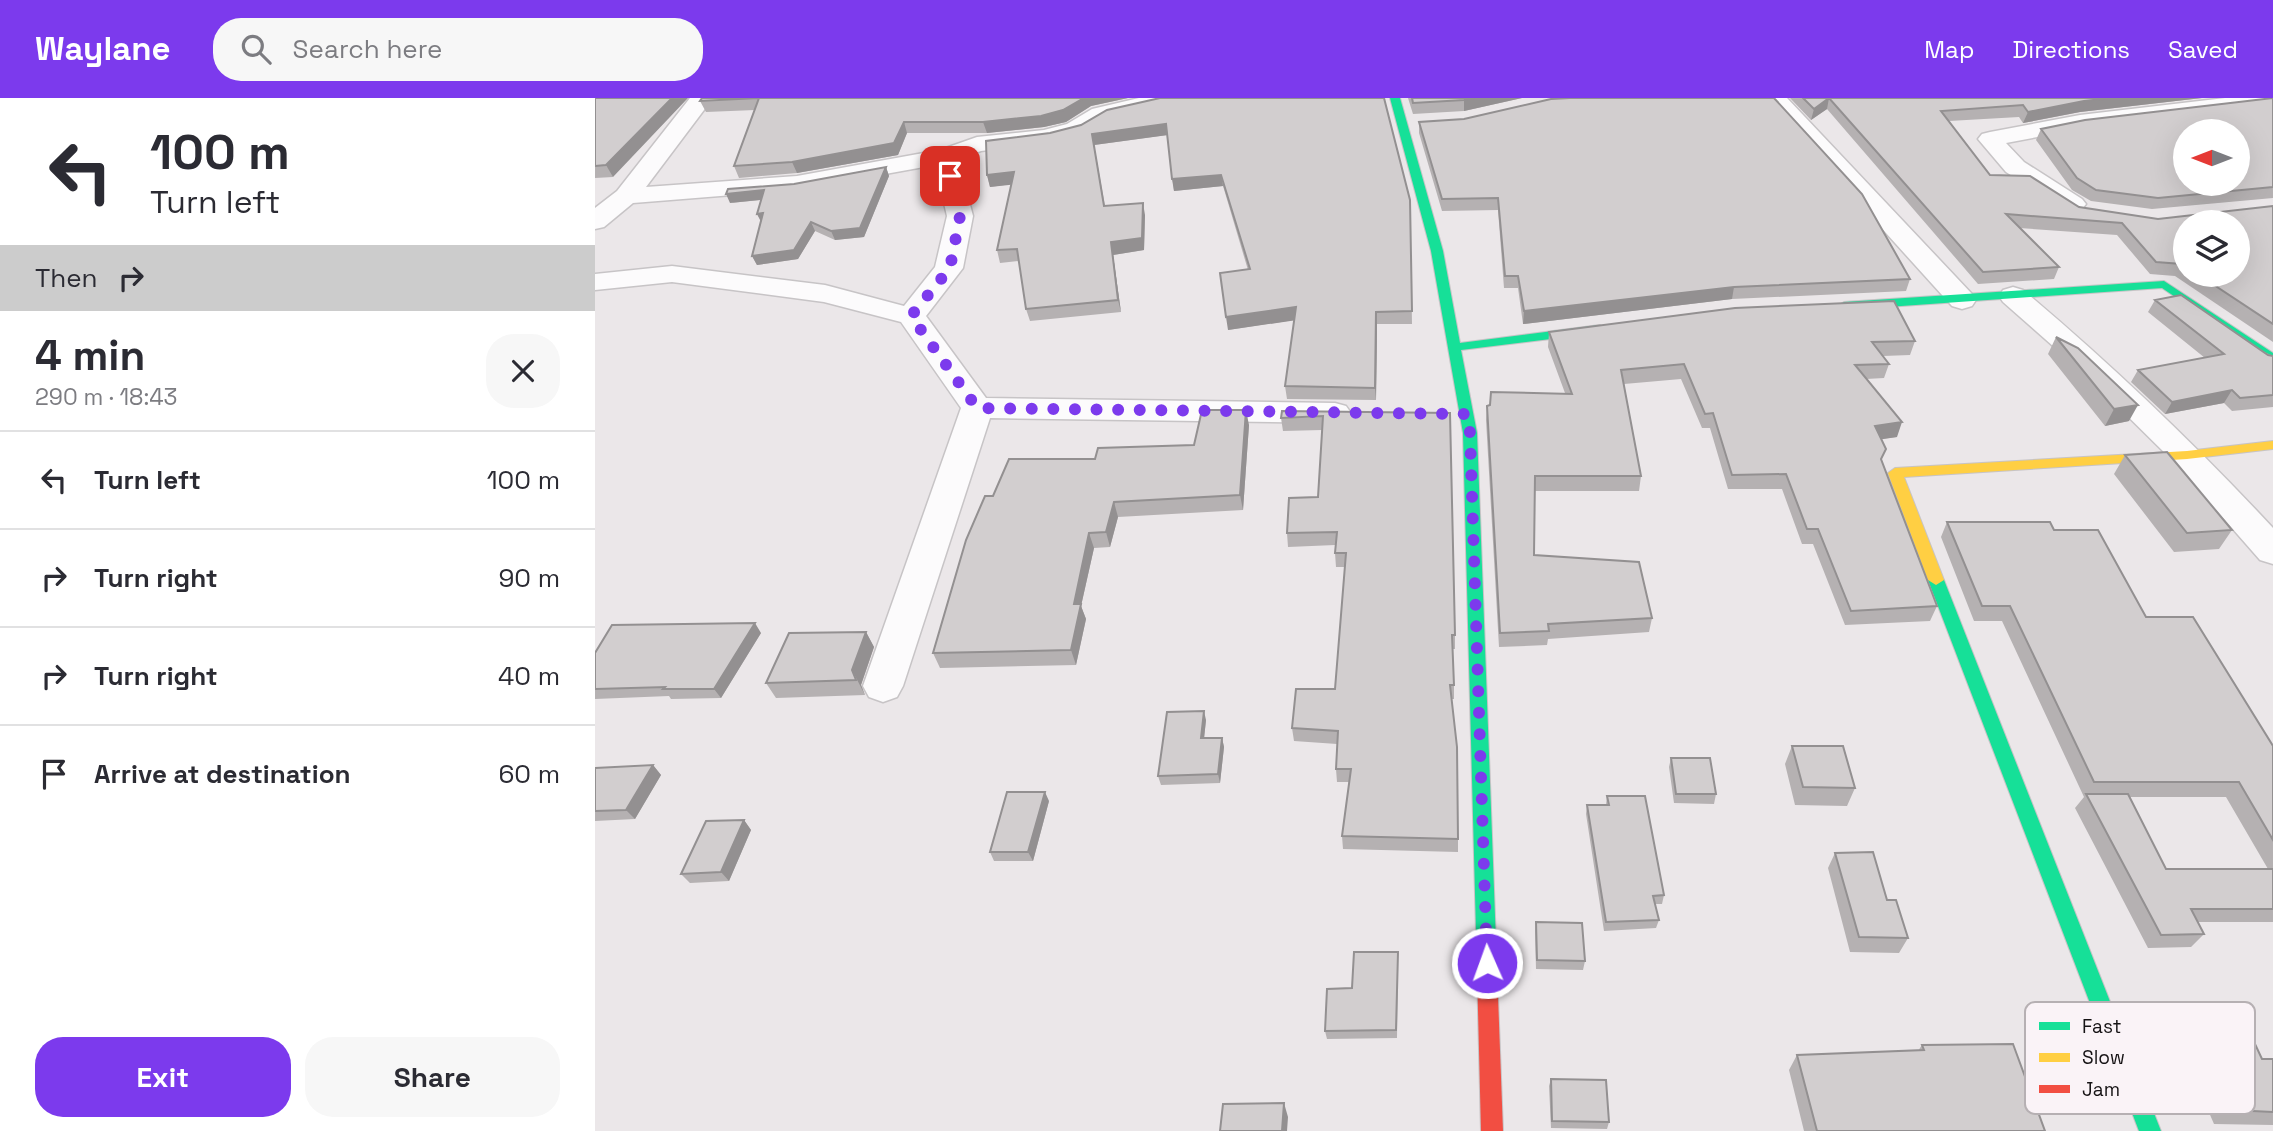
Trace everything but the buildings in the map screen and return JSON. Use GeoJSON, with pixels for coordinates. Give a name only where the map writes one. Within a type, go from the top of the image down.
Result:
{"type":"FeatureCollection","features":[{"type":"Feature","properties":{"kind":"street"},"geometry":{"type":"LineString","coordinates":[[595,221],[625,196],[702,98]]}},
{"type":"Feature","properties":{"kind":"street"},"geometry":{"type":"LineString","coordinates":[[625,196],[797,183],[945,156],[977,144],[1044,137],[1075,129],[1108,106],[1168,98]]}},
{"type":"Feature","properties":{"kind":"street"},"geometry":{"type":"LineString","coordinates":[[1395,98],[1405,124],[1437,251],[1454,347],[1453,414],[1470,447],[1492,1131]]}},
{"type":"Feature","properties":{"kind":"street"},"geometry":{"type":"LineString","coordinates":[[1775,98],[1962,300]]}},
{"type":"Feature","properties":{"kind":"street"},"geometry":{"type":"LineString","coordinates":[[2097,213],[2083,211],[2015,167],[1990,139],[2193,102],[2273,99]]}},
{"type":"Feature","properties":{"kind":"street"},"geometry":{"type":"LineString","coordinates":[[1405,124],[1428,123]]}},
{"type":"Feature","properties":{"kind":"street"},"geometry":{"type":"LineString","coordinates":[[911,316],[950,268],[960,216],[945,156]]}},
{"type":"Feature","properties":{"kind":"street"},"geometry":{"type":"LineString","coordinates":[[595,282],[672,274],[825,294],[911,316],[977,408]]}},
{"type":"Feature","properties":{"kind":"street"},"geometry":{"type":"LineString","coordinates":[[1827,307],[1962,300],[2164,284],[2273,359]]}},
{"type":"Feature","properties":{"kind":"street"},"geometry":{"type":"LineString","coordinates":[[2013,296],[2099,370],[2187,455],[2273,551]]}},
{"type":"Feature","properties":{"kind":"street"},"geometry":{"type":"LineString","coordinates":[[1454,347],[1618,327]]}},
{"type":"Feature","properties":{"kind":"street"},"geometry":{"type":"LineString","coordinates":[[977,408],[1371,413]]}},
{"type":"Feature","properties":{"kind":"street"},"geometry":{"type":"LineString","coordinates":[[883,686],[977,408]]}},
{"type":"Feature","properties":{"kind":"street"},"geometry":{"type":"LineString","coordinates":[[2100,1002],[1895,473],[2187,455],[2273,445]]}},
{"type":"Feature","properties":{"kind":"street"},"geometry":{"type":"LineString","coordinates":[[2143,1114],[2150,1131]]}},
{"type":"Feature","properties":{"kind":"traffic: fast"},"geometry":{"type":"LineString","coordinates":[[1395,98],[1437,251],[1470,433],[1487,970]]}},
{"type":"Feature","properties":{"kind":"traffic: fast"},"geometry":{"type":"LineString","coordinates":[[1844,306],[2164,284],[2273,359]]}},
{"type":"Feature","properties":{"kind":"traffic: fast"},"geometry":{"type":"LineString","coordinates":[[1454,347],[1600,329]]}},
{"type":"Feature","properties":{"kind":"traffic: fast"},"geometry":{"type":"LineString","coordinates":[[1936,580],[2100,1002]]}},
{"type":"Feature","properties":{"kind":"traffic: fast"},"geometry":{"type":"LineString","coordinates":[[2143,1114],[2150,1131]]}},
{"type":"Feature","properties":{"kind":"traffic: slow"},"geometry":{"type":"LineString","coordinates":[[1936,580],[1895,473],[2187,455],[2273,445]]}},
{"type":"Feature","properties":{"kind":"traffic: jam"},"geometry":{"type":"LineString","coordinates":[[1487,970],[1492,1131]]}},
{"type":"Feature","properties":{"kind":"route"},"geometry":{"type":"LineString","coordinates":[[950,176],[960,216],[950,268],[911,316],[977,408],[1467,414],[1470,433],[1487,963]]}}]}
